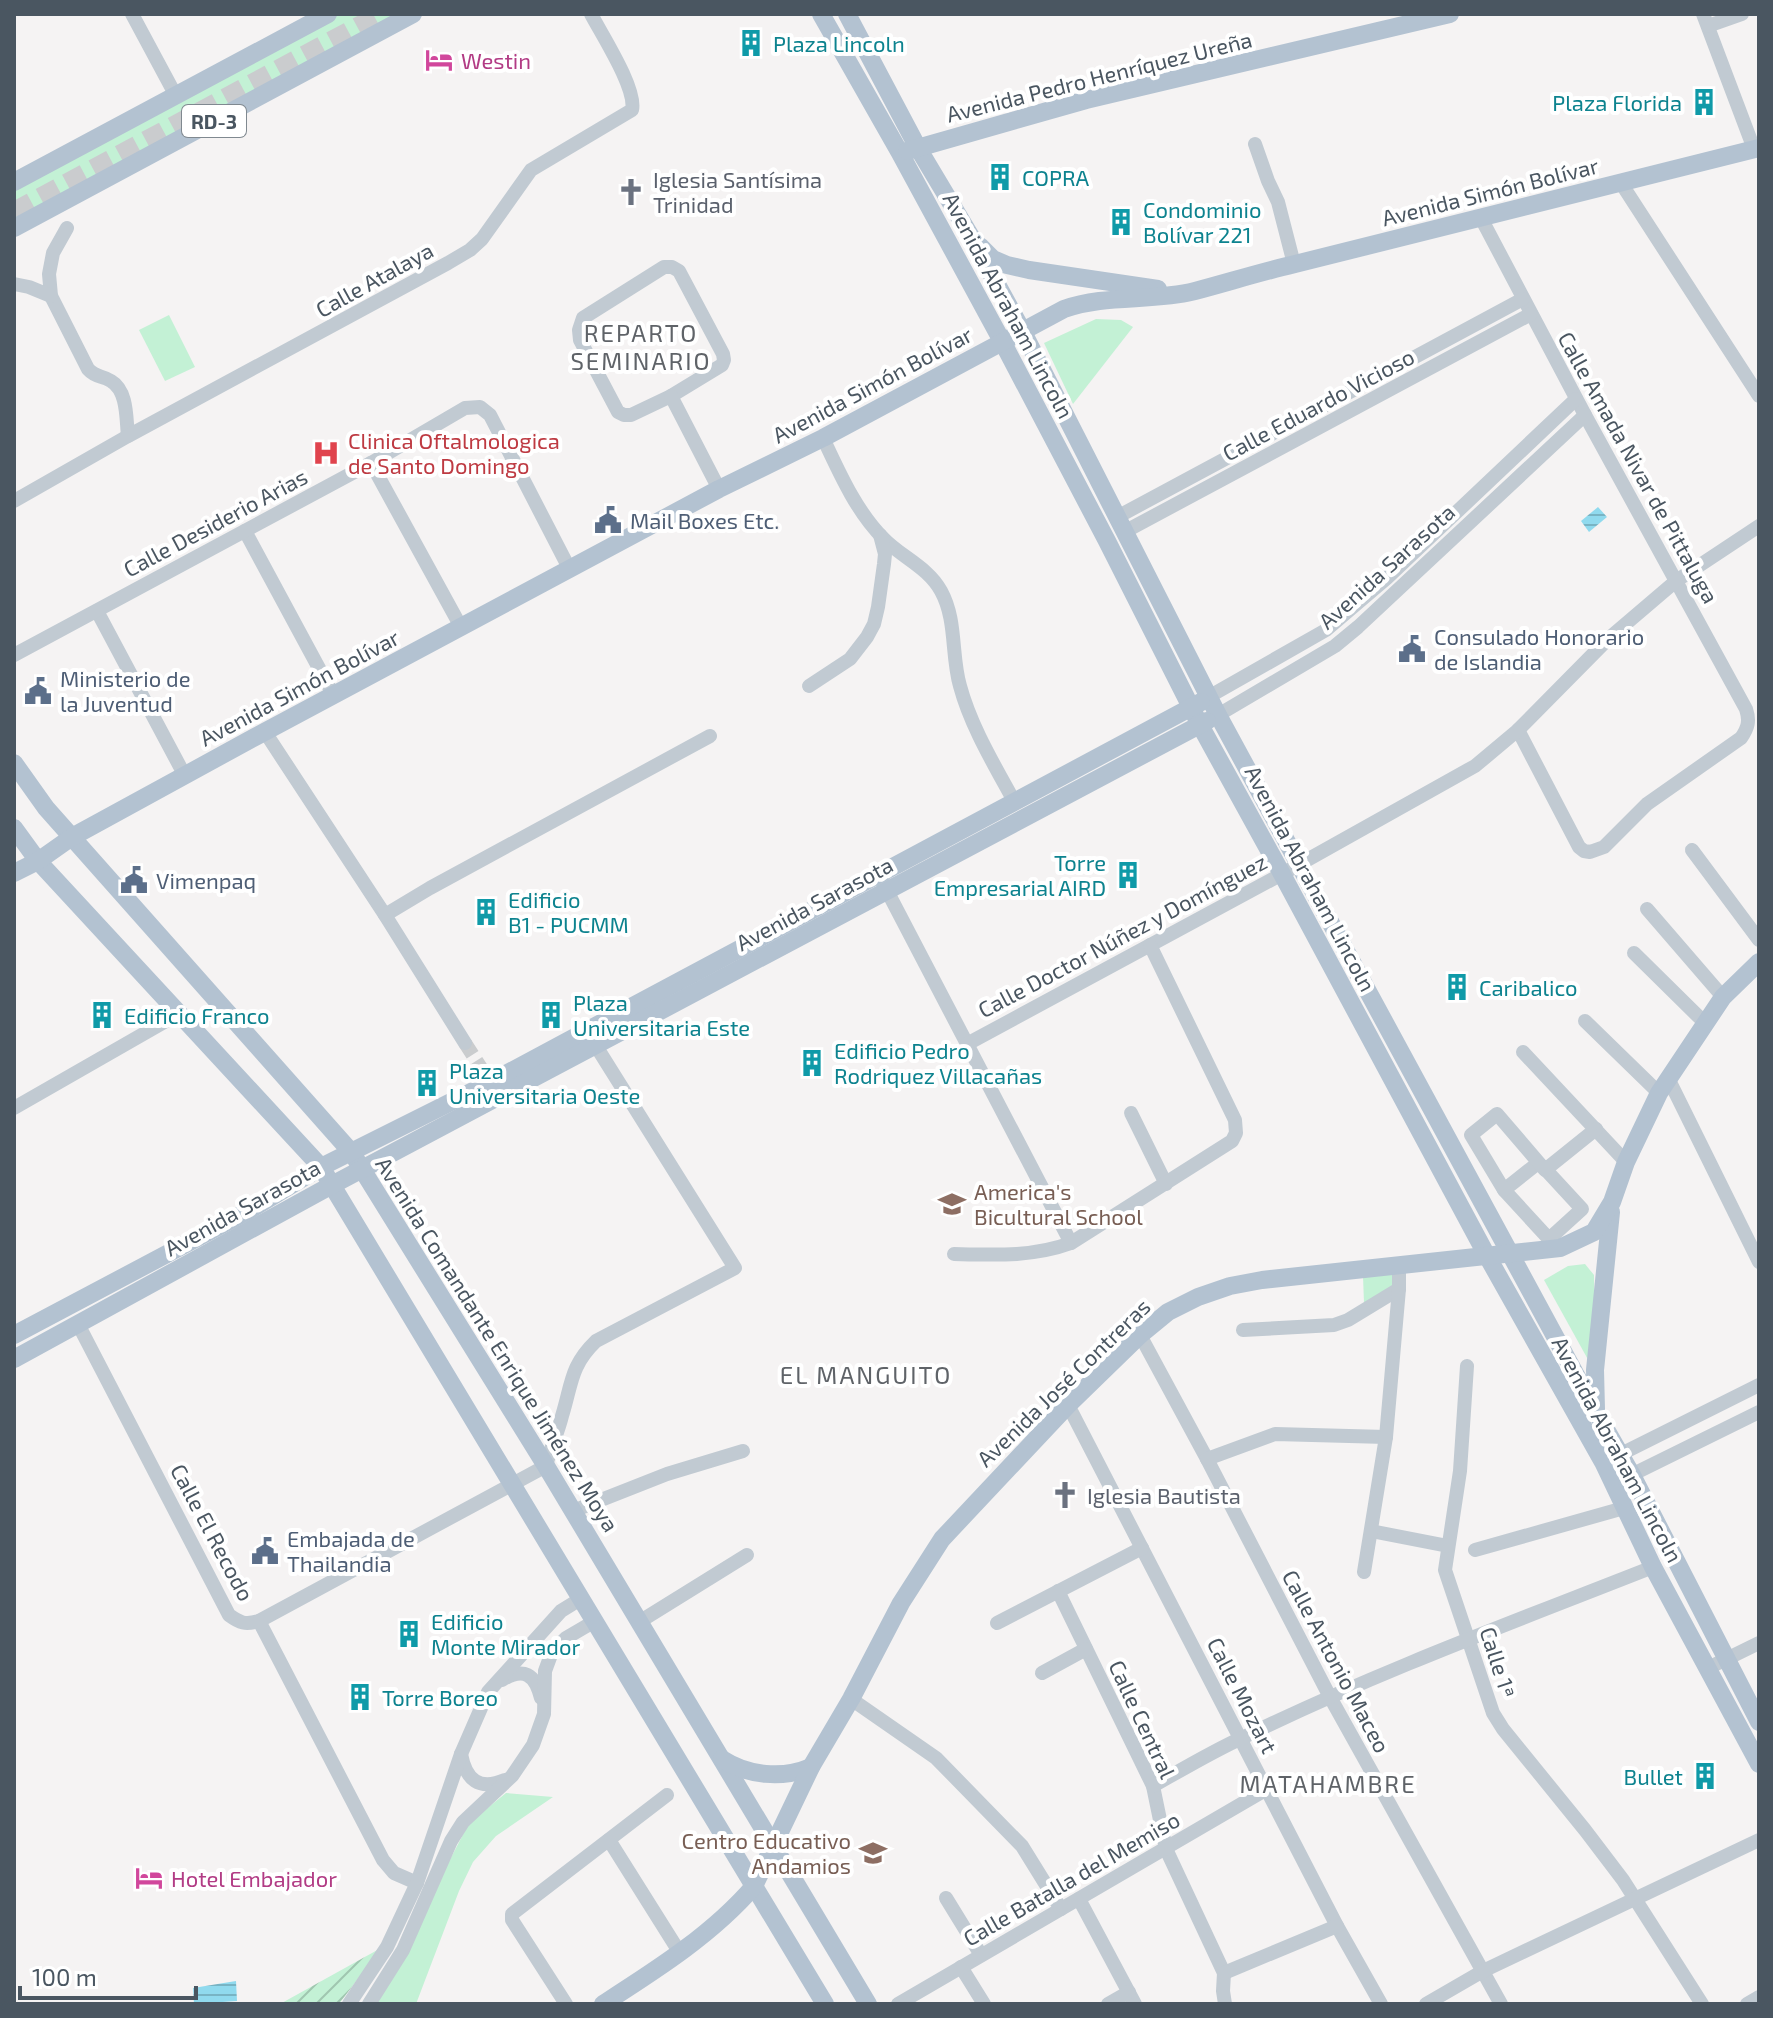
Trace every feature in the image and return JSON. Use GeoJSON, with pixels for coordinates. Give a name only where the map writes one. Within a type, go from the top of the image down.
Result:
{"type":"FeatureCollection","features":[{"type":"Feature","properties":{"kind":"main road","name":"RD-3"},"geometry":{"type":"LineString","coordinates":[[14,182],[328,14]]}},
{"type":"Feature","properties":{"kind":"main road","name":"RD-3"},"geometry":{"type":"LineString","coordinates":[[14,228],[413,14]]}},
{"type":"Feature","properties":{"kind":"main road","name":"Avenida Abraham Lincoln"},"geometry":{"type":"LineString","coordinates":[[821,14],[909,150],[970,235],[1023,332],[1218,715],[1621,1454],[1759,1722]]}},
{"type":"Feature","properties":{"kind":"main road","name":"Avenida Abraham Lincoln"},"geometry":{"type":"LineString","coordinates":[[847,14],[1003,343],[1196,717],[1486,1254],[1603,1462],[1653,1567],[1759,1764]]}},
{"type":"Feature","properties":{"kind":"main road","name":"Avenida Pedro Henríquez Ureña"},"geometry":{"type":"LineString","coordinates":[[909,150],[1086,100],[1450,14]]}},
{"type":"Feature","properties":{"kind":"main road","name":"Avenida Simón Bolívar"},"geometry":{"type":"LineString","coordinates":[[14,873],[26,853],[72,837],[569,568],[823,438],[1064,309],[1081,303],[1171,296],[1193,291],[1757,149]]}},
{"type":"Feature","properties":{"kind":"main road"},"geometry":{"type":"LineString","coordinates":[[970,235],[993,259],[1007,265],[1145,287],[1193,291]]}},
{"type":"Feature","properties":{"kind":"main road"},"geometry":{"type":"LineString","coordinates":[[1103,535],[1121,524]]}},
{"type":"Feature","properties":{"kind":"main road","name":"Avenida Sarasota"},"geometry":{"type":"LineString","coordinates":[[14,1335],[248,1211],[321,1167],[357,1161],[596,1046],[792,932],[1196,717],[1210,696]]}},
{"type":"Feature","properties":{"kind":"main road","name":"Avenida Sarasota"},"geometry":{"type":"LineString","coordinates":[[883,884],[1015,803],[1196,717],[1218,715]]}},
{"type":"Feature","properties":{"kind":"main road","name":"Avenida Comandante Enrique Jiménez Moya"},"geometry":{"type":"LineString","coordinates":[[14,763],[46,808],[357,1161],[546,1466],[868,2004]]}},
{"type":"Feature","properties":{"kind":"main road"},"geometry":{"type":"LineString","coordinates":[[14,828],[26,853],[180,1013],[321,1167],[825,2004]]}},
{"type":"Feature","properties":{"kind":"main road","name":"Avenida Sarasota"},"geometry":{"type":"LineString","coordinates":[[14,1359],[332,1185],[357,1161],[486,1077],[792,932]]}},
{"type":"Feature","properties":{"kind":"main road","name":"Avenida José Contreras"},"geometry":{"type":"LineString","coordinates":[[603,2004],[623,1998],[742,1901],[754,1886],[811,1767],[901,1603],[942,1539],[1068,1405],[1140,1335],[1168,1312],[1230,1286],[1399,1264],[1560,1248],[1594,1232],[1612,1202],[1626,1162],[1664,1086],[1723,997],[1759,962]]}},
{"type":"Feature","properties":{"kind":"main road"},"geometry":{"type":"LineString","coordinates":[[1596,1412],[1595,1370],[1612,1202]]}},
{"type":"Feature","properties":{"kind":"main road"},"geometry":{"type":"LineString","coordinates":[[720,1757],[734,1766],[763,1773],[798,1773],[811,1767]]}},
{"type":"Feature","properties":{"kind":"street"},"geometry":{"type":"LineString","coordinates":[[132,14],[176,96]]}},
{"type":"Feature","properties":{"kind":"street","name":"Calle Atalaya"},"geometry":{"type":"LineString","coordinates":[[14,501],[470,250],[482,239],[531,170],[632,110],[633,99],[591,14]]}},
{"type":"Feature","properties":{"kind":"street"},"geometry":{"type":"LineString","coordinates":[[1742,14],[1705,20],[1757,149]]}},
{"type":"Feature","properties":{"kind":"street"},"geometry":{"type":"LineString","coordinates":[[1255,144],[1278,202],[1294,264]]}},
{"type":"Feature","properties":{"kind":"street"},"geometry":{"type":"LineString","coordinates":[[1621,183],[1759,396]]}},
{"type":"Feature","properties":{"kind":"street","name":"Calle Amada Nivar de Pittaluga"},"geometry":{"type":"LineString","coordinates":[[1481,218],[1746,709],[1749,724],[1741,738],[1647,804],[1604,847],[1590,852],[1579,847],[1518,730]]}},
{"type":"Feature","properties":{"kind":"street"},"geometry":{"type":"LineString","coordinates":[[67,228],[53,253],[49,274],[51,296],[88,369],[94,376],[110,380],[121,390],[128,436]]}},
{"type":"Feature","properties":{"kind":"street"},"geometry":{"type":"LineString","coordinates":[[664,267],[679,271],[724,360],[722,365],[671,396],[631,415],[618,412],[580,340],[579,330],[583,318],[664,267]]}},
{"type":"Feature","properties":{"kind":"street"},"geometry":{"type":"LineString","coordinates":[[14,284],[51,296]]}},
{"type":"Feature","properties":{"kind":"street","name":"Calle Eduardo Vicioso"},"geometry":{"type":"LineString","coordinates":[[1121,524],[1278,432],[1523,299]]}},
{"type":"Feature","properties":{"kind":"street","name":"Calle Eduardo Vicioso"},"geometry":{"type":"LineString","coordinates":[[1121,524],[1286,446],[1531,314]]}},
{"type":"Feature","properties":{"kind":"street"},"geometry":{"type":"LineString","coordinates":[[671,396],[719,489]]}},
{"type":"Feature","properties":{"kind":"street","name":"Avenida Sarasota"},"geometry":{"type":"LineString","coordinates":[[1210,696],[1326,630],[1387,578],[1576,399]]}},
{"type":"Feature","properties":{"kind":"street","name":"Calle Desiderio Arias"},"geometry":{"type":"LineString","coordinates":[[14,655],[371,463],[465,408],[480,407],[490,415],[569,568]]}},
{"type":"Feature","properties":{"kind":"street","name":"Avenida Sarasota"},"geometry":{"type":"LineString","coordinates":[[1218,715],[1335,646],[1585,415]]}},
{"type":"Feature","properties":{"kind":"street"},"geometry":{"type":"LineString","coordinates":[[1278,432],[1286,446]]}},
{"type":"Feature","properties":{"kind":"street"},"geometry":{"type":"LineString","coordinates":[[823,438],[864,514],[880,535],[924,570],[941,592],[950,615],[957,676],[964,698],[1015,803]]}},
{"type":"Feature","properties":{"kind":"street"},"geometry":{"type":"LineString","coordinates":[[371,463],[461,627]]}},
{"type":"Feature","properties":{"kind":"street"},"geometry":{"type":"LineString","coordinates":[[1493,478],[1505,490]]}},
{"type":"Feature","properties":{"kind":"street","name":"Calle Doctor Núñez y Domínguez"},"geometry":{"type":"LineString","coordinates":[[967,1044],[1475,766],[1518,730],[1608,639],[1676,581],[1759,526]]}},
{"type":"Feature","properties":{"kind":"street"},"geometry":{"type":"LineString","coordinates":[[245,531],[334,696]]}},
{"type":"Feature","properties":{"kind":"street"},"geometry":{"type":"LineString","coordinates":[[809,686],[850,659],[874,624],[885,554],[880,535]]}},
{"type":"Feature","properties":{"kind":"street"},"geometry":{"type":"LineString","coordinates":[[1387,578],[1398,590]]}},
{"type":"Feature","properties":{"kind":"street"},"geometry":{"type":"LineString","coordinates":[[97,611],[185,776]]}},
{"type":"Feature","properties":{"kind":"street"},"geometry":{"type":"LineString","coordinates":[[265,732],[465,1043]]}},
{"type":"Feature","properties":{"kind":"street"},"geometry":{"type":"LineString","coordinates":[[385,915],[710,736]]}},
{"type":"Feature","properties":{"kind":"street"},"geometry":{"type":"LineString","coordinates":[[1692,850],[1759,940]]}},
{"type":"Feature","properties":{"kind":"street"},"geometry":{"type":"LineString","coordinates":[[883,884],[1071,1243]]}},
{"type":"Feature","properties":{"kind":"street"},"geometry":{"type":"LineString","coordinates":[[1647,909],[1723,997]]}},
{"type":"Feature","properties":{"kind":"street"},"geometry":{"type":"LineString","coordinates":[[954,1254],[1020,1254],[1051,1250],[1071,1243],[1232,1141],[1236,1133],[1235,1120],[1150,945]]}},
{"type":"Feature","properties":{"kind":"street"},"geometry":{"type":"LineString","coordinates":[[1634,953],[1705,1023]]}},
{"type":"Feature","properties":{"kind":"street"},"geometry":{"type":"LineString","coordinates":[[14,1108],[180,1013]]}},
{"type":"Feature","properties":{"kind":"street"},"geometry":{"type":"LineString","coordinates":[[1585,1021],[1664,1086],[1759,1262]]}},
{"type":"Feature","properties":{"kind":"street"},"geometry":{"type":"LineString","coordinates":[[546,1466],[576,1366],[585,1352],[596,1341],[735,1268],[596,1046]]}},
{"type":"Feature","properties":{"kind":"street"},"geometry":{"type":"LineString","coordinates":[[1523,1052],[1626,1162]]}},
{"type":"Feature","properties":{"kind":"street"},"geometry":{"type":"LineString","coordinates":[[1131,1113],[1166,1184]]}},
{"type":"Feature","properties":{"kind":"street"},"geometry":{"type":"LineString","coordinates":[[1497,1114],[1542,1166],[1582,1209],[1549,1239],[1504,1190],[1471,1135],[1497,1114]]}},
{"type":"Feature","properties":{"kind":"street"},"geometry":{"type":"LineString","coordinates":[[1504,1190],[1596,1129]]}},
{"type":"Feature","properties":{"kind":"street"},"geometry":{"type":"LineString","coordinates":[[1364,1572],[1386,1437],[1399,1264]]}},
{"type":"Feature","properties":{"kind":"street"},"geometry":{"type":"LineString","coordinates":[[1243,1330],[1334,1325],[1348,1320],[1399,1289]]}},
{"type":"Feature","properties":{"kind":"street","name":"Calle El Recodo"},"geometry":{"type":"LineString","coordinates":[[78,1324],[229,1615],[241,1623],[259,1621],[546,1466]]}},
{"type":"Feature","properties":{"kind":"street","name":"Calle Antonio Maceo"},"geometry":{"type":"LineString","coordinates":[[1140,1335],[1330,1697],[1501,2004]]}},
{"type":"Feature","properties":{"kind":"street","name":"Calle 1ª"},"geometry":{"type":"LineString","coordinates":[[1467,1366],[1460,1471],[1446,1573],[1495,1717],[1636,1898],[1702,2004]]}},
{"type":"Feature","properties":{"kind":"street"},"geometry":{"type":"LineString","coordinates":[[1603,1462],[1759,1385]]}},
{"type":"Feature","properties":{"kind":"street","name":"Calle Mozart"},"geometry":{"type":"LineString","coordinates":[[1068,1405],[1337,1926],[1381,2004]]}},
{"type":"Feature","properties":{"kind":"street"},"geometry":{"type":"LineString","coordinates":[[1613,1484],[1759,1412]]}},
{"type":"Feature","properties":{"kind":"street"},"geometry":{"type":"LineString","coordinates":[[1207,1459],[1275,1434],[1386,1437]]}},
{"type":"Feature","properties":{"kind":"street"},"geometry":{"type":"LineString","coordinates":[[573,1511],[667,1474],[743,1451]]}},
{"type":"Feature","properties":{"kind":"street"},"geometry":{"type":"LineString","coordinates":[[1475,1550],[1624,1508]]}},
{"type":"Feature","properties":{"kind":"street"},"geometry":{"type":"LineString","coordinates":[[1371,1531],[1448,1546]]}},
{"type":"Feature","properties":{"kind":"street"},"geometry":{"type":"LineString","coordinates":[[997,1623],[1142,1548]]}},
{"type":"Feature","properties":{"kind":"street"},"geometry":{"type":"LineString","coordinates":[[639,1622],[747,1555]]}},
{"type":"Feature","properties":{"kind":"street"},"geometry":{"type":"LineString","coordinates":[[1153,1786],[1241,1738],[1330,1697],[1653,1567]]}},
{"type":"Feature","properties":{"kind":"street","name":"Calle Central"},"geometry":{"type":"LineString","coordinates":[[1058,1591],[1153,1786],[1166,1849],[1224,1973],[1225,2004]]}},
{"type":"Feature","properties":{"kind":"street"},"geometry":{"type":"LineString","coordinates":[[349,2004],[387,1947],[417,1883],[461,1754],[488,1692],[561,1611],[582,1598]]}},
{"type":"Feature","properties":{"kind":"street"},"geometry":{"type":"LineString","coordinates":[[259,1621],[383,1860],[394,1873],[417,1883]]}},
{"type":"Feature","properties":{"kind":"street"},"geometry":{"type":"LineString","coordinates":[[369,2004],[403,1950],[451,1841],[463,1822],[512,1776],[533,1745],[544,1714],[545,1671],[552,1652],[566,1638],[595,1621]]}},
{"type":"Feature","properties":{"kind":"street"},"geometry":{"type":"LineString","coordinates":[[1708,1668],[1759,1643]]}},
{"type":"Feature","properties":{"kind":"street"},"geometry":{"type":"LineString","coordinates":[[1042,1673],[1086,1649]]}},
{"type":"Feature","properties":{"kind":"street"},"geometry":{"type":"LineString","coordinates":[[488,1692],[512,1675],[528,1675],[539,1688],[544,1714]]}},
{"type":"Feature","properties":{"kind":"street"},"geometry":{"type":"LineString","coordinates":[[851,1699],[936,1758],[1022,1846],[1061,1909]]}},
{"type":"Feature","properties":{"kind":"street"},"geometry":{"type":"LineString","coordinates":[[461,1754],[468,1775],[479,1783],[494,1784],[512,1776]]}},
{"type":"Feature","properties":{"kind":"street","name":"Calle Batalla del Memiso"},"geometry":{"type":"LineString","coordinates":[[898,2004],[1267,1789]]}},
{"type":"Feature","properties":{"kind":"street"},"geometry":{"type":"LineString","coordinates":[[566,2004],[512,1914],[667,1795]]}},
{"type":"Feature","properties":{"kind":"street"},"geometry":{"type":"LineString","coordinates":[[609,1840],[680,1953]]}},
{"type":"Feature","properties":{"kind":"street"},"geometry":{"type":"LineString","coordinates":[[1426,2004],[1483,1971],[1759,1840]]}},
{"type":"Feature","properties":{"kind":"street"},"geometry":{"type":"LineString","coordinates":[[946,1898],[981,1955]]}},
{"type":"Feature","properties":{"kind":"street"},"geometry":{"type":"LineString","coordinates":[[1079,1899],[1132,1998],[1108,2004]]}},
{"type":"Feature","properties":{"kind":"street"},"geometry":{"type":"LineString","coordinates":[[1224,1973],[1337,1926]]}},
{"type":"Feature","properties":{"kind":"street"},"geometry":{"type":"LineString","coordinates":[[961,1967],[984,2004]]}},
{"type":"Feature","properties":{"kind":"street"},"geometry":{"type":"LineString","coordinates":[[1747,2004],[1759,1997]]}},
{"type":"Feature","properties":{"kind":"green space"},"geometry":{"type":"Polygon","coordinates":[[[337,14],[405,14],[14,223],[14,186],[337,14]]]}},
{"type":"Feature","properties":{"kind":"green space"},"geometry":{"type":"Polygon","coordinates":[[[169,315],[195,367],[165,381],[139,330],[169,315]]]}},
{"type":"Feature","properties":{"kind":"green space"},"geometry":{"type":"Polygon","coordinates":[[[1096,319],[1121,320],[1133,327],[1073,404],[1044,343],[1096,319]]]}},
{"type":"Feature","properties":{"kind":"green space"},"geometry":{"type":"Polygon","coordinates":[[[1585,1264],[1594,1275],[1595,1356],[1591,1365],[1544,1280],[1568,1266],[1585,1264]]]}},
{"type":"Feature","properties":{"kind":"green space"},"geometry":{"type":"Polygon","coordinates":[[[1394,1273],[1395,1286],[1364,1303],[1363,1276],[1394,1273]]]}},
{"type":"Feature","properties":{"kind":"green space"},"geometry":{"type":"Polygon","coordinates":[[[506,1793],[553,1797],[496,1836],[473,1862],[416,2004],[375,2004],[469,1823],[506,1793]]]}},
{"type":"Feature","properties":{"kind":"green space"},"geometry":{"type":"Polygon","coordinates":[[[381,1948],[339,2004],[280,2004],[381,1948]]]}},
{"type":"Feature","properties":{"kind":"water"},"geometry":{"type":"Polygon","coordinates":[[[1598,507],[1607,517],[1589,532],[1581,521],[1598,507]]]}},
{"type":"Feature","properties":{"kind":"water"},"geometry":{"type":"Polygon","coordinates":[[[236,1981],[237,2001],[194,2004],[193,1988],[236,1981]]]}},
{"type":"Feature","properties":{"kind":"tunnel"},"geometry":{"type":"LineString","coordinates":[[14,212],[382,14]]}},
{"type":"Feature","properties":{"kind":"tunnel"},"geometry":{"type":"LineString","coordinates":[[465,1043],[483,1071]]}},
{"type":"Feature","properties":{"kind":"place","name":"Plaza Lincoln"},"geometry":{"type":"Point","coordinates":[751,43]}},
{"type":"Feature","properties":{"kind":"place","name":"Westin"},"geometry":{"type":"Point","coordinates":[439,60]}},
{"type":"Feature","properties":{"kind":"place","name":"Plaza Florida"},"geometry":{"type":"Point","coordinates":[1704,102]}},
{"type":"Feature","properties":{"kind":"place","name":"COPRA"},"geometry":{"type":"Point","coordinates":[1000,177]}},
{"type":"Feature","properties":{"kind":"place","name":"Iglesia Santísima Trinidad"},"geometry":{"type":"Point","coordinates":[631,192]}},
{"type":"Feature","properties":{"kind":"place","name":"Condominio Bolívar 221"},"geometry":{"type":"Point","coordinates":[1121,222]}},
{"type":"Feature","properties":{"kind":"place","name":"Clinica Oftalmologica de Santo Domingo"},"geometry":{"type":"Point","coordinates":[326,453]}},
{"type":"Feature","properties":{"kind":"place","name":"Mail Boxes Etc."},"geometry":{"type":"Point","coordinates":[608,520]}},
{"type":"Feature","properties":{"kind":"place","name":"Consulado Honorario de Islandia"},"geometry":{"type":"Point","coordinates":[1412,649]}},
{"type":"Feature","properties":{"kind":"place","name":"Ministerio de la Juventud"},"geometry":{"type":"Point","coordinates":[38,691]}},
{"type":"Feature","properties":{"kind":"place","name":"Torre Empresarial AIRD"},"geometry":{"type":"Point","coordinates":[1128,875]}},
{"type":"Feature","properties":{"kind":"place","name":"Vimenpaq"},"geometry":{"type":"Point","coordinates":[134,880]}},
{"type":"Feature","properties":{"kind":"place","name":"Edificio B1 - PUCMM"},"geometry":{"type":"Point","coordinates":[486,912]}},
{"type":"Feature","properties":{"kind":"place","name":"Caribalico"},"geometry":{"type":"Point","coordinates":[1457,987]}},
{"type":"Feature","properties":{"kind":"place","name":"Edificio Franco"},"geometry":{"type":"Point","coordinates":[102,1015]}},
{"type":"Feature","properties":{"kind":"place","name":"Plaza Universitaria Este"},"geometry":{"type":"Point","coordinates":[551,1015]}},
{"type":"Feature","properties":{"kind":"place","name":"Edificio Pedro Rodriquez Villacañas"},"geometry":{"type":"Point","coordinates":[812,1063]}},
{"type":"Feature","properties":{"kind":"place","name":"Plaza Universitaria Oeste"},"geometry":{"type":"Point","coordinates":[427,1083]}},
{"type":"Feature","properties":{"kind":"place","name":"America's Bicultural School"},"geometry":{"type":"Point","coordinates":[952,1204]}},
{"type":"Feature","properties":{"kind":"place","name":"Iglesia Bautista"},"geometry":{"type":"Point","coordinates":[1065,1495]}},
{"type":"Feature","properties":{"kind":"place","name":"Embajada de Thailandia"},"geometry":{"type":"Point","coordinates":[265,1551]}},
{"type":"Feature","properties":{"kind":"place","name":"Edificio Monte Mirador"},"geometry":{"type":"Point","coordinates":[409,1634]}},
{"type":"Feature","properties":{"kind":"place","name":"Torre Boreo"},"geometry":{"type":"Point","coordinates":[360,1697]}},
{"type":"Feature","properties":{"kind":"place","name":"Bullet"},"geometry":{"type":"Point","coordinates":[1705,1776]}},
{"type":"Feature","properties":{"kind":"place","name":"Centro Educativo Andamios"},"geometry":{"type":"Point","coordinates":[873,1853]}},
{"type":"Feature","properties":{"kind":"place","name":"Hotel Embajador"},"geometry":{"type":"Point","coordinates":[149,1878]}},
{"type":"Feature","properties":{"kind":"district","name":"REPARTO SEMINARIO"},"geometry":{"type":"Point","coordinates":[641,346]}},
{"type":"Feature","properties":{"kind":"district","name":"EL MANGUITO"},"geometry":{"type":"Point","coordinates":[866,1374]}},
{"type":"Feature","properties":{"kind":"district","name":"MATAHAMBRE"},"geometry":{"type":"Point","coordinates":[1328,1783]}}]}
